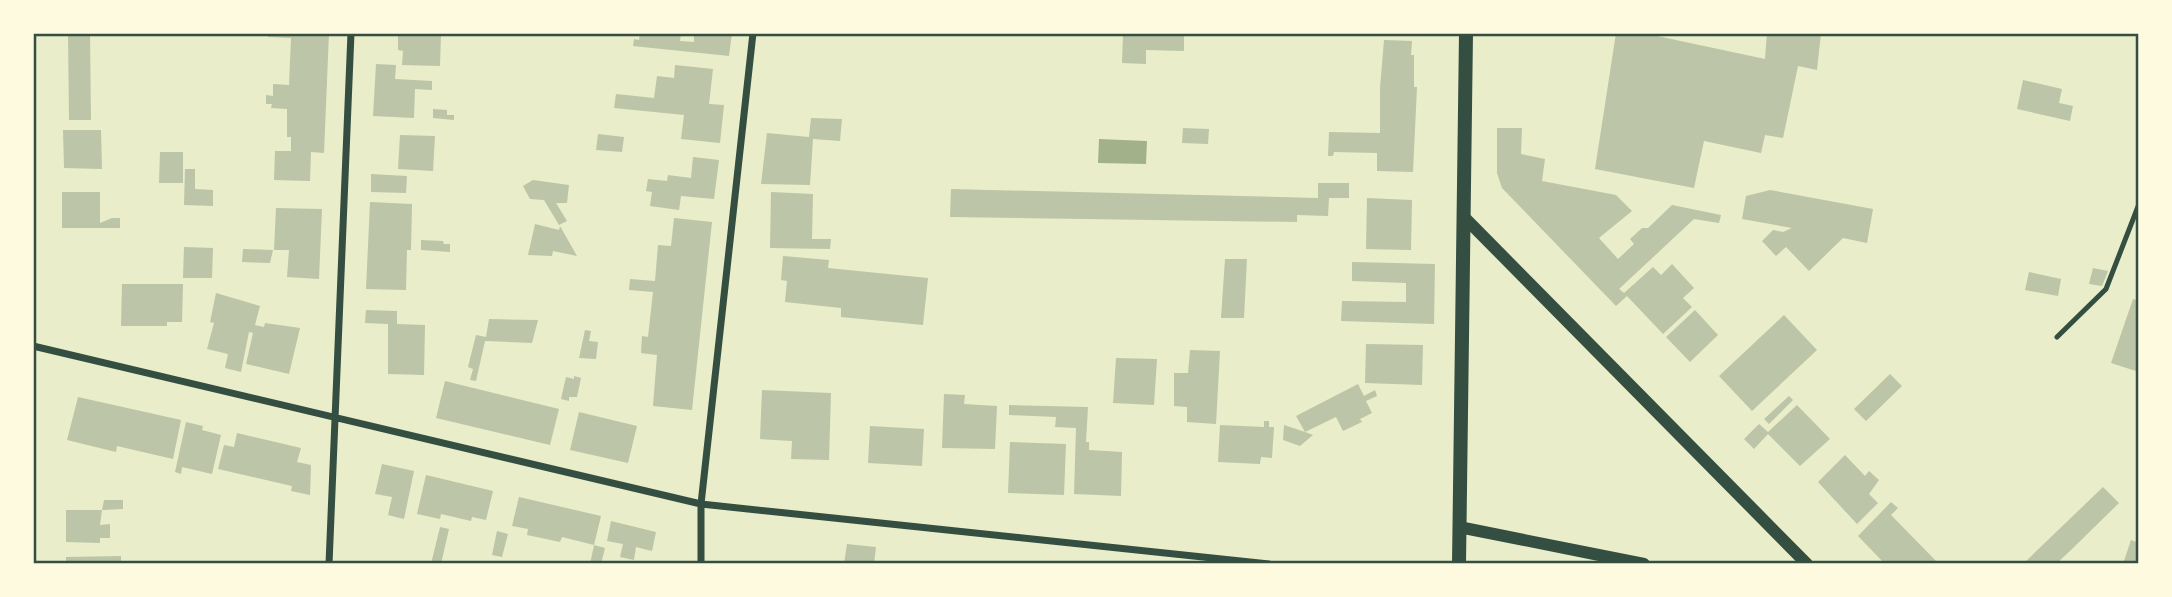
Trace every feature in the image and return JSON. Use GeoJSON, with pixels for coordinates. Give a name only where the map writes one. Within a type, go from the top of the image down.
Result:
{"type":"FeatureCollection","features":[{"type":"Feature","properties":{"kind":"main road"},"geometry":{"type":"LineString","coordinates":[[1459,564],[1466,33]]}},
{"type":"Feature","properties":{"kind":"street"},"geometry":{"type":"LineString","coordinates":[[329,564],[351,33]]}},
{"type":"Feature","properties":{"kind":"street"},"geometry":{"type":"LineString","coordinates":[[701,564],[701,504],[753,33]]}},
{"type":"Feature","properties":{"kind":"street"},"geometry":{"type":"LineString","coordinates":[[1463,216],[1807,564]]}},
{"type":"Feature","properties":{"kind":"street"},"geometry":{"type":"LineString","coordinates":[[33,346],[701,504],[1269,564]]}},
{"type":"Feature","properties":{"kind":"street"},"geometry":{"type":"LineString","coordinates":[[1460,527],[1644,564]]}},
{"type":"Feature","properties":{"kind":"lane"},"geometry":{"type":"LineString","coordinates":[[2057,337],[2106,289],[2139,204]]}},
{"type":"Feature","properties":{"kind":"shaded area"},"geometry":{"type":"Polygon","coordinates":[[[1099,139],[1147,141],[1146,164],[1098,163],[1099,139]]]}},
{"type":"Feature","properties":{"kind":"building"},"geometry":{"type":"Polygon","coordinates":[[[68,33],[90,33],[91,120],[69,120],[68,33]]]}},
{"type":"Feature","properties":{"kind":"building"},"geometry":{"type":"Polygon","coordinates":[[[268,33],[329,33],[324,153],[311,152],[310,181],[274,180],[275,151],[291,151],[291,137],[287,137],[287,109],[271,108],[272,104],[266,104],[266,95],[273,96],[273,84],[289,85],[291,38],[268,37],[268,33]]]}},
{"type":"Feature","properties":{"kind":"building"},"geometry":{"type":"Polygon","coordinates":[[[398,33],[441,33],[440,66],[402,65],[403,51],[398,50],[398,33]]]}},
{"type":"Feature","properties":{"kind":"building"},"geometry":{"type":"Polygon","coordinates":[[[640,33],[681,33],[680,41],[694,42],[694,33],[732,33],[729,56],[633,46],[634,39],[639,40],[640,33]]]}},
{"type":"Feature","properties":{"kind":"building"},"geometry":{"type":"Polygon","coordinates":[[[1616,33],[1643,33],[1765,59],[1767,33],[1821,33],[1817,70],[1798,66],[1783,138],[1765,135],[1761,153],[1704,141],[1694,188],[1595,169],[1616,33]]]}},
{"type":"Feature","properties":{"kind":"building"},"geometry":{"type":"Polygon","coordinates":[[[1123,34],[1184,35],[1184,51],[1146,50],[1146,64],[1122,63],[1123,34]]]}},
{"type":"Feature","properties":{"kind":"building"},"geometry":{"type":"Polygon","coordinates":[[[1384,40],[1412,41],[1414,87],[1417,87],[1413,172],[1377,171],[1377,153],[1334,152],[1333,156],[1328,156],[1329,132],[1380,133],[1384,40]]]}},
{"type":"Feature","properties":{"kind":"building"},"geometry":{"type":"Polygon","coordinates":[[[376,64],[396,65],[395,79],[432,81],[432,90],[415,89],[414,118],[373,116],[376,64]]]}},
{"type":"Feature","properties":{"kind":"building"},"geometry":{"type":"Polygon","coordinates":[[[675,65],[713,69],[709,104],[724,105],[720,143],[681,139],[684,115],[614,108],[616,94],[654,98],[657,76],[674,78],[675,65]]]}},
{"type":"Feature","properties":{"kind":"building"},"geometry":{"type":"Polygon","coordinates":[[[2023,80],[2062,89],[2059,103],[2073,106],[2070,121],[2017,109],[2023,80]]]}},
{"type":"Feature","properties":{"kind":"building"},"geometry":{"type":"Polygon","coordinates":[[[433,109],[447,110],[447,115],[454,115],[454,120],[433,118],[433,109]]]}},
{"type":"Feature","properties":{"kind":"building"},"geometry":{"type":"Polygon","coordinates":[[[811,118],[842,119],[840,141],[813,139],[810,185],[761,184],[767,133],[809,137],[811,118]]]}},
{"type":"Feature","properties":{"kind":"building"},"geometry":{"type":"Polygon","coordinates":[[[1183,128],[1209,129],[1208,144],[1182,143],[1183,128]]]}},
{"type":"Feature","properties":{"kind":"building"},"geometry":{"type":"Polygon","coordinates":[[[1497,128],[1522,128],[1521,154],[1545,159],[1542,181],[1616,195],[1632,211],[1599,238],[1618,259],[1634,244],[1630,239],[1642,228],[1648,228],[1672,205],[1721,215],[1719,223],[1694,219],[1619,289],[1624,293],[1653,267],[1661,275],[1672,264],[1694,288],[1683,298],[1692,307],[1663,334],[1627,296],[1616,306],[1502,188],[1497,173],[1497,128]]]}},
{"type":"Feature","properties":{"kind":"building"},"geometry":{"type":"Polygon","coordinates":[[[63,130],[101,130],[102,169],[64,168],[63,130]]]}},
{"type":"Feature","properties":{"kind":"building"},"geometry":{"type":"Polygon","coordinates":[[[598,134],[624,137],[622,152],[596,150],[598,134]]]}},
{"type":"Feature","properties":{"kind":"building"},"geometry":{"type":"Polygon","coordinates":[[[400,135],[435,136],[433,171],[398,169],[400,135]]]}},
{"type":"Feature","properties":{"kind":"building"},"geometry":{"type":"Polygon","coordinates":[[[160,152],[183,152],[183,183],[159,183],[160,152]]]}},
{"type":"Feature","properties":{"kind":"building"},"geometry":{"type":"Polygon","coordinates":[[[693,157],[719,160],[714,199],[681,196],[679,210],[650,206],[652,192],[646,191],[648,179],[667,181],[668,175],[691,178],[693,157]]]}},
{"type":"Feature","properties":{"kind":"building"},"geometry":{"type":"Polygon","coordinates":[[[185,169],[195,169],[195,189],[213,190],[213,206],[184,205],[185,169]]]}},
{"type":"Feature","properties":{"kind":"building"},"geometry":{"type":"Polygon","coordinates":[[[371,174],[407,176],[406,193],[371,192],[371,174]]]}},
{"type":"Feature","properties":{"kind":"building"},"geometry":{"type":"Polygon","coordinates":[[[533,180],[569,185],[567,203],[556,203],[567,221],[559,225],[544,200],[530,199],[523,186],[533,180]]]}},
{"type":"Feature","properties":{"kind":"building"},"geometry":{"type":"Polygon","coordinates":[[[1318,183],[1349,183],[1349,198],[1329,198],[1328,216],[1297,215],[1297,222],[950,217],[951,189],[1318,198],[1318,183]]]}},
{"type":"Feature","properties":{"kind":"building"},"geometry":{"type":"Polygon","coordinates":[[[1770,190],[1873,209],[1867,243],[1843,238],[1809,271],[1786,247],[1776,256],[1762,241],[1773,230],[1783,232],[1792,228],[1742,219],[1746,196],[1770,190]]]}},
{"type":"Feature","properties":{"kind":"building"},"geometry":{"type":"Polygon","coordinates":[[[62,192],[100,192],[100,223],[120,218],[120,228],[62,228],[62,192]]]}},
{"type":"Feature","properties":{"kind":"building"},"geometry":{"type":"Polygon","coordinates":[[[771,192],[813,194],[812,239],[831,239],[830,249],[770,248],[771,192]]]}},
{"type":"Feature","properties":{"kind":"building"},"geometry":{"type":"Polygon","coordinates":[[[1367,198],[1412,200],[1411,250],[1366,249],[1367,198]]]}},
{"type":"Feature","properties":{"kind":"building"},"geometry":{"type":"Polygon","coordinates":[[[370,202],[412,204],[411,250],[407,250],[406,290],[366,289],[370,202]]]}},
{"type":"Feature","properties":{"kind":"building"},"geometry":{"type":"Polygon","coordinates":[[[276,208],[322,209],[319,279],[287,277],[289,250],[274,250],[276,208]]]}},
{"type":"Feature","properties":{"kind":"building"},"geometry":{"type":"Polygon","coordinates":[[[674,218],[712,222],[692,410],[653,406],[657,355],[641,353],[642,336],[648,337],[653,292],[629,290],[630,279],[655,281],[658,245],[671,246],[674,218]]]}},
{"type":"Feature","properties":{"kind":"building"},"geometry":{"type":"Polygon","coordinates":[[[535,224],[559,230],[560,226],[577,256],[553,251],[552,256],[528,255],[535,224]]]}},
{"type":"Feature","properties":{"kind":"building"},"geometry":{"type":"Polygon","coordinates":[[[421,240],[443,241],[444,244],[450,244],[450,252],[421,250],[421,240]]]}},
{"type":"Feature","properties":{"kind":"building"},"geometry":{"type":"Polygon","coordinates":[[[184,247],[213,248],[212,278],[183,278],[184,247]]]}},
{"type":"Feature","properties":{"kind":"building"},"geometry":{"type":"Polygon","coordinates":[[[243,249],[273,250],[270,263],[242,262],[243,249]]]}},
{"type":"Feature","properties":{"kind":"building"},"geometry":{"type":"Polygon","coordinates":[[[783,256],[829,260],[828,268],[928,278],[923,325],[841,317],[841,308],[785,302],[787,281],[781,280],[783,256]]]}},
{"type":"Feature","properties":{"kind":"building"},"geometry":{"type":"Polygon","coordinates":[[[1225,259],[1247,259],[1244,318],[1221,318],[1225,259]]]}},
{"type":"Feature","properties":{"kind":"building"},"geometry":{"type":"Polygon","coordinates":[[[1352,262],[1435,264],[1434,324],[1341,321],[1342,301],[1406,302],[1406,283],[1352,281],[1352,262]]]}},
{"type":"Feature","properties":{"kind":"building"},"geometry":{"type":"Polygon","coordinates":[[[2093,268],[2108,271],[2102,286],[2089,284],[2093,268]]]}},
{"type":"Feature","properties":{"kind":"building"},"geometry":{"type":"Polygon","coordinates":[[[2029,272],[2061,279],[2058,296],[2025,290],[2029,272]]]}},
{"type":"Feature","properties":{"kind":"building"},"geometry":{"type":"Polygon","coordinates":[[[122,284],[183,284],[182,322],[167,322],[167,326],[121,326],[122,284]]]}},
{"type":"Feature","properties":{"kind":"building"},"geometry":{"type":"Polygon","coordinates":[[[216,293],[260,306],[255,325],[264,327],[265,323],[300,328],[289,374],[246,364],[253,333],[249,332],[241,372],[225,368],[228,354],[207,349],[214,323],[210,322],[216,293]]]}},
{"type":"Feature","properties":{"kind":"building"},"geometry":{"type":"Polygon","coordinates":[[[2133,299],[2139,301],[2139,372],[2111,363],[2133,299]]]}},
{"type":"Feature","properties":{"kind":"building"},"geometry":{"type":"Polygon","coordinates":[[[366,310],[397,311],[397,324],[425,325],[424,375],[388,374],[388,324],[365,323],[366,310]]]}},
{"type":"Feature","properties":{"kind":"building"},"geometry":{"type":"Polygon","coordinates":[[[1695,310],[1718,335],[1690,362],[1666,337],[1695,310]]]}},
{"type":"Feature","properties":{"kind":"building"},"geometry":{"type":"Polygon","coordinates":[[[1784,315],[1817,350],[1752,411],[1719,376],[1784,315]]]}},
{"type":"Feature","properties":{"kind":"building"},"geometry":{"type":"Polygon","coordinates":[[[489,319],[538,320],[532,343],[485,341],[476,381],[470,380],[473,369],[468,367],[476,335],[486,337],[489,319]]]}},
{"type":"Feature","properties":{"kind":"building"},"geometry":{"type":"Polygon","coordinates":[[[585,330],[591,331],[589,341],[598,342],[596,359],[579,358],[585,330]]]}},
{"type":"Feature","properties":{"kind":"building"},"geometry":{"type":"Polygon","coordinates":[[[1366,344],[1423,345],[1422,385],[1365,383],[1366,344]]]}},
{"type":"Feature","properties":{"kind":"building"},"geometry":{"type":"Polygon","coordinates":[[[1190,350],[1220,351],[1216,424],[1187,422],[1187,407],[1174,406],[1174,373],[1188,373],[1190,350]]]}},
{"type":"Feature","properties":{"kind":"building"},"geometry":{"type":"Polygon","coordinates":[[[1116,358],[1157,359],[1154,405],[1113,403],[1116,358]]]}},
{"type":"Feature","properties":{"kind":"building"},"geometry":{"type":"Polygon","coordinates":[[[1890,374],[1902,386],[1866,421],[1854,409],[1890,374]]]}},
{"type":"Feature","properties":{"kind":"building"},"geometry":{"type":"Polygon","coordinates":[[[574,376],[581,378],[577,397],[569,397],[569,401],[561,399],[566,377],[574,379],[574,376]]]}},
{"type":"Feature","properties":{"kind":"building"},"geometry":{"type":"Polygon","coordinates":[[[445,381],[559,409],[550,445],[436,418],[445,381]]]}},
{"type":"Feature","properties":{"kind":"building"},"geometry":{"type":"Polygon","coordinates":[[[1358,384],[1364,396],[1375,390],[1377,396],[1366,401],[1372,413],[1360,419],[1362,422],[1343,431],[1336,417],[1305,432],[1296,416],[1358,384]]]}},
{"type":"Feature","properties":{"kind":"building"},"geometry":{"type":"Polygon","coordinates":[[[762,390],[831,393],[829,460],[791,459],[792,441],[760,439],[762,390]]]}},
{"type":"Feature","properties":{"kind":"building"},"geometry":{"type":"Polygon","coordinates":[[[944,394],[965,395],[964,404],[997,406],[995,449],[942,448],[944,394]]]}},
{"type":"Feature","properties":{"kind":"building"},"geometry":{"type":"Polygon","coordinates":[[[1789,396],[1793,400],[1769,424],[1764,419],[1789,396]]]}},
{"type":"Feature","properties":{"kind":"building"},"geometry":{"type":"Polygon","coordinates":[[[78,397],[181,420],[173,459],[117,446],[116,452],[67,440],[78,397]]]}},
{"type":"Feature","properties":{"kind":"building"},"geometry":{"type":"Polygon","coordinates":[[[1009,405],[1088,407],[1086,442],[1089,442],[1089,450],[1122,452],[1121,496],[1074,494],[1076,428],[1055,427],[1056,417],[1009,415],[1009,405]]]}},
{"type":"Feature","properties":{"kind":"building"},"geometry":{"type":"Polygon","coordinates":[[[1797,405],[1830,439],[1800,466],[1768,434],[1754,449],[1744,439],[1759,424],[1768,432],[1797,405]]]}},
{"type":"Feature","properties":{"kind":"building"},"geometry":{"type":"Polygon","coordinates":[[[579,412],[637,426],[628,463],[570,450],[579,412]]]}},
{"type":"Feature","properties":{"kind":"building"},"geometry":{"type":"Polygon","coordinates":[[[1264,421],[1269,421],[1269,427],[1274,427],[1272,458],[1261,457],[1260,464],[1218,462],[1220,425],[1264,427],[1264,421]]]}},
{"type":"Feature","properties":{"kind":"building"},"geometry":{"type":"Polygon","coordinates":[[[186,422],[203,426],[202,430],[221,435],[212,474],[182,467],[181,474],[175,472],[186,422]]]}},
{"type":"Feature","properties":{"kind":"building"},"geometry":{"type":"Polygon","coordinates":[[[1284,425],[1313,435],[1300,446],[1283,440],[1284,425]]]}},
{"type":"Feature","properties":{"kind":"building"},"geometry":{"type":"Polygon","coordinates":[[[870,426],[924,429],[922,466],[868,463],[870,426]]]}},
{"type":"Feature","properties":{"kind":"building"},"geometry":{"type":"Polygon","coordinates":[[[237,433],[301,448],[297,462],[311,465],[310,495],[291,491],[292,486],[218,469],[224,445],[234,447],[237,433]]]}},
{"type":"Feature","properties":{"kind":"building"},"geometry":{"type":"Polygon","coordinates":[[[1010,442],[1066,444],[1064,495],[1008,493],[1010,442]]]}},
{"type":"Feature","properties":{"kind":"building"},"geometry":{"type":"Polygon","coordinates":[[[1845,455],[1865,476],[1869,471],[1879,480],[1869,494],[1878,503],[1857,524],[1818,482],[1845,455]]]}},
{"type":"Feature","properties":{"kind":"building"},"geometry":{"type":"Polygon","coordinates":[[[382,464],[414,471],[404,519],[388,515],[392,497],[375,494],[382,464]]]}},
{"type":"Feature","properties":{"kind":"building"},"geometry":{"type":"Polygon","coordinates":[[[426,475],[493,491],[486,520],[472,517],[471,521],[441,514],[440,519],[417,514],[426,475]]]}},
{"type":"Feature","properties":{"kind":"building"},"geometry":{"type":"Polygon","coordinates":[[[2103,487],[2119,503],[2071,550],[2056,564],[2023,564],[2103,487]]]}},
{"type":"Feature","properties":{"kind":"building"},"geometry":{"type":"Polygon","coordinates":[[[519,497],[601,516],[594,545],[562,537],[560,542],[527,535],[528,529],[512,526],[519,497]]]}},
{"type":"Feature","properties":{"kind":"building"},"geometry":{"type":"Polygon","coordinates":[[[104,500],[123,500],[123,509],[102,510],[104,500]]]}},
{"type":"Feature","properties":{"kind":"building"},"geometry":{"type":"Polygon","coordinates":[[[1891,502],[1898,508],[1891,515],[1939,564],[1885,564],[1858,536],[1891,502]]]}},
{"type":"Feature","properties":{"kind":"building"},"geometry":{"type":"Polygon","coordinates":[[[66,510],[102,510],[100,525],[110,524],[110,538],[100,538],[100,543],[66,542],[66,510]]]}},
{"type":"Feature","properties":{"kind":"building"},"geometry":{"type":"Polygon","coordinates":[[[611,521],[656,532],[652,551],[636,547],[634,560],[620,557],[623,544],[607,541],[611,521]]]}},
{"type":"Feature","properties":{"kind":"building"},"geometry":{"type":"Polygon","coordinates":[[[440,527],[449,529],[441,564],[431,564],[440,527]]]}},
{"type":"Feature","properties":{"kind":"building"},"geometry":{"type":"Polygon","coordinates":[[[497,531],[508,534],[502,557],[492,555],[497,531]]]}},
{"type":"Feature","properties":{"kind":"building"},"geometry":{"type":"Polygon","coordinates":[[[2131,540],[2139,543],[2139,564],[2123,564],[2131,540]]]}},
{"type":"Feature","properties":{"kind":"building"},"geometry":{"type":"Polygon","coordinates":[[[847,544],[876,547],[874,564],[844,564],[847,544]]]}},
{"type":"Feature","properties":{"kind":"building"},"geometry":{"type":"Polygon","coordinates":[[[594,545],[605,548],[601,564],[590,564],[594,545]]]}},
{"type":"Feature","properties":{"kind":"building"},"geometry":{"type":"Polygon","coordinates":[[[121,556],[121,564],[66,564],[66,557],[121,556]]]}}]}
